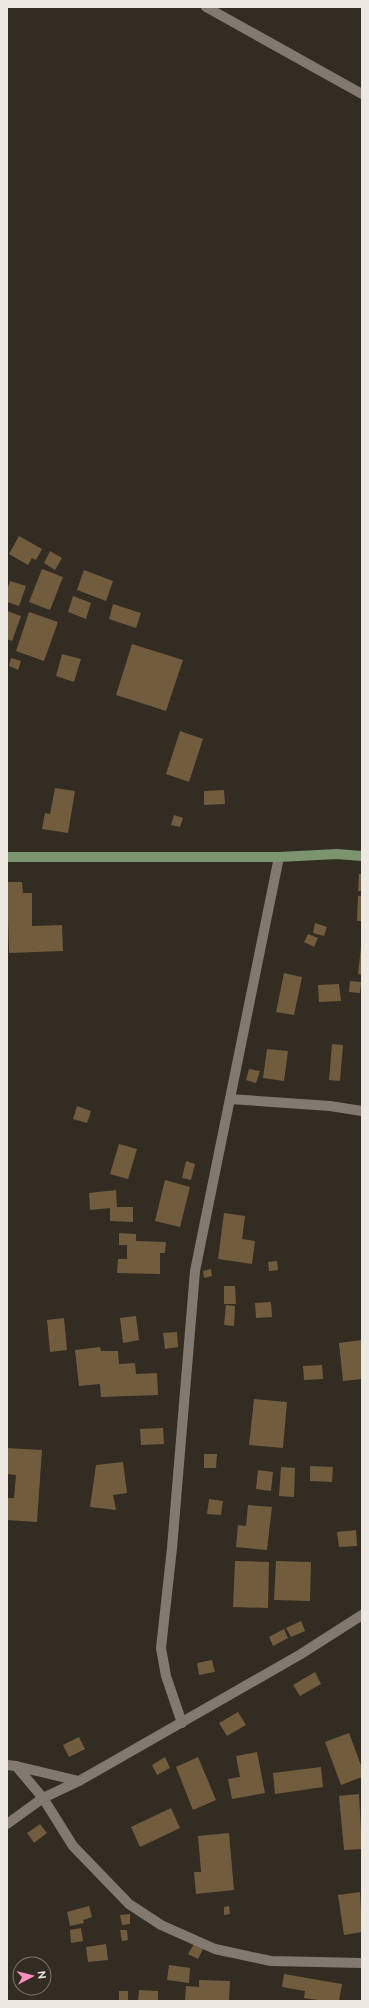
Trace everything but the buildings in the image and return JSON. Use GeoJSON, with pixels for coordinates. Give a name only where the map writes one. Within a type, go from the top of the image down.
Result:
{"type":"FeatureCollection","features":[{"type":"Feature","properties":{"kind":"street"},"geometry":{"type":"LineString","coordinates":[[206,7],[362,94]]}},
{"type":"Feature","properties":{"kind":"street"},"geometry":{"type":"LineString","coordinates":[[7,857],[279,857],[337,854],[362,856]]}},
{"type":"Feature","properties":{"kind":"street"},"geometry":{"type":"LineString","coordinates":[[182,1723],[166,1676],[161,1648],[172,1548],[194,1271],[279,857]]}},
{"type":"Feature","properties":{"kind":"street"},"geometry":{"type":"LineString","coordinates":[[230,1099],[330,1106],[362,1111]]}},
{"type":"Feature","properties":{"kind":"street"},"geometry":{"type":"LineString","coordinates":[[7,1824],[43,1798],[79,1781],[182,1723],[301,1654],[362,1615]]}},
{"type":"Feature","properties":{"kind":"street"},"geometry":{"type":"LineString","coordinates":[[12,1765],[79,1781]]}},
{"type":"Feature","properties":{"kind":"street"},"geometry":{"type":"LineString","coordinates":[[12,1765],[43,1798],[73,1846],[129,1904],[161,1925],[215,1950],[271,1961],[362,1963]]}}]}
